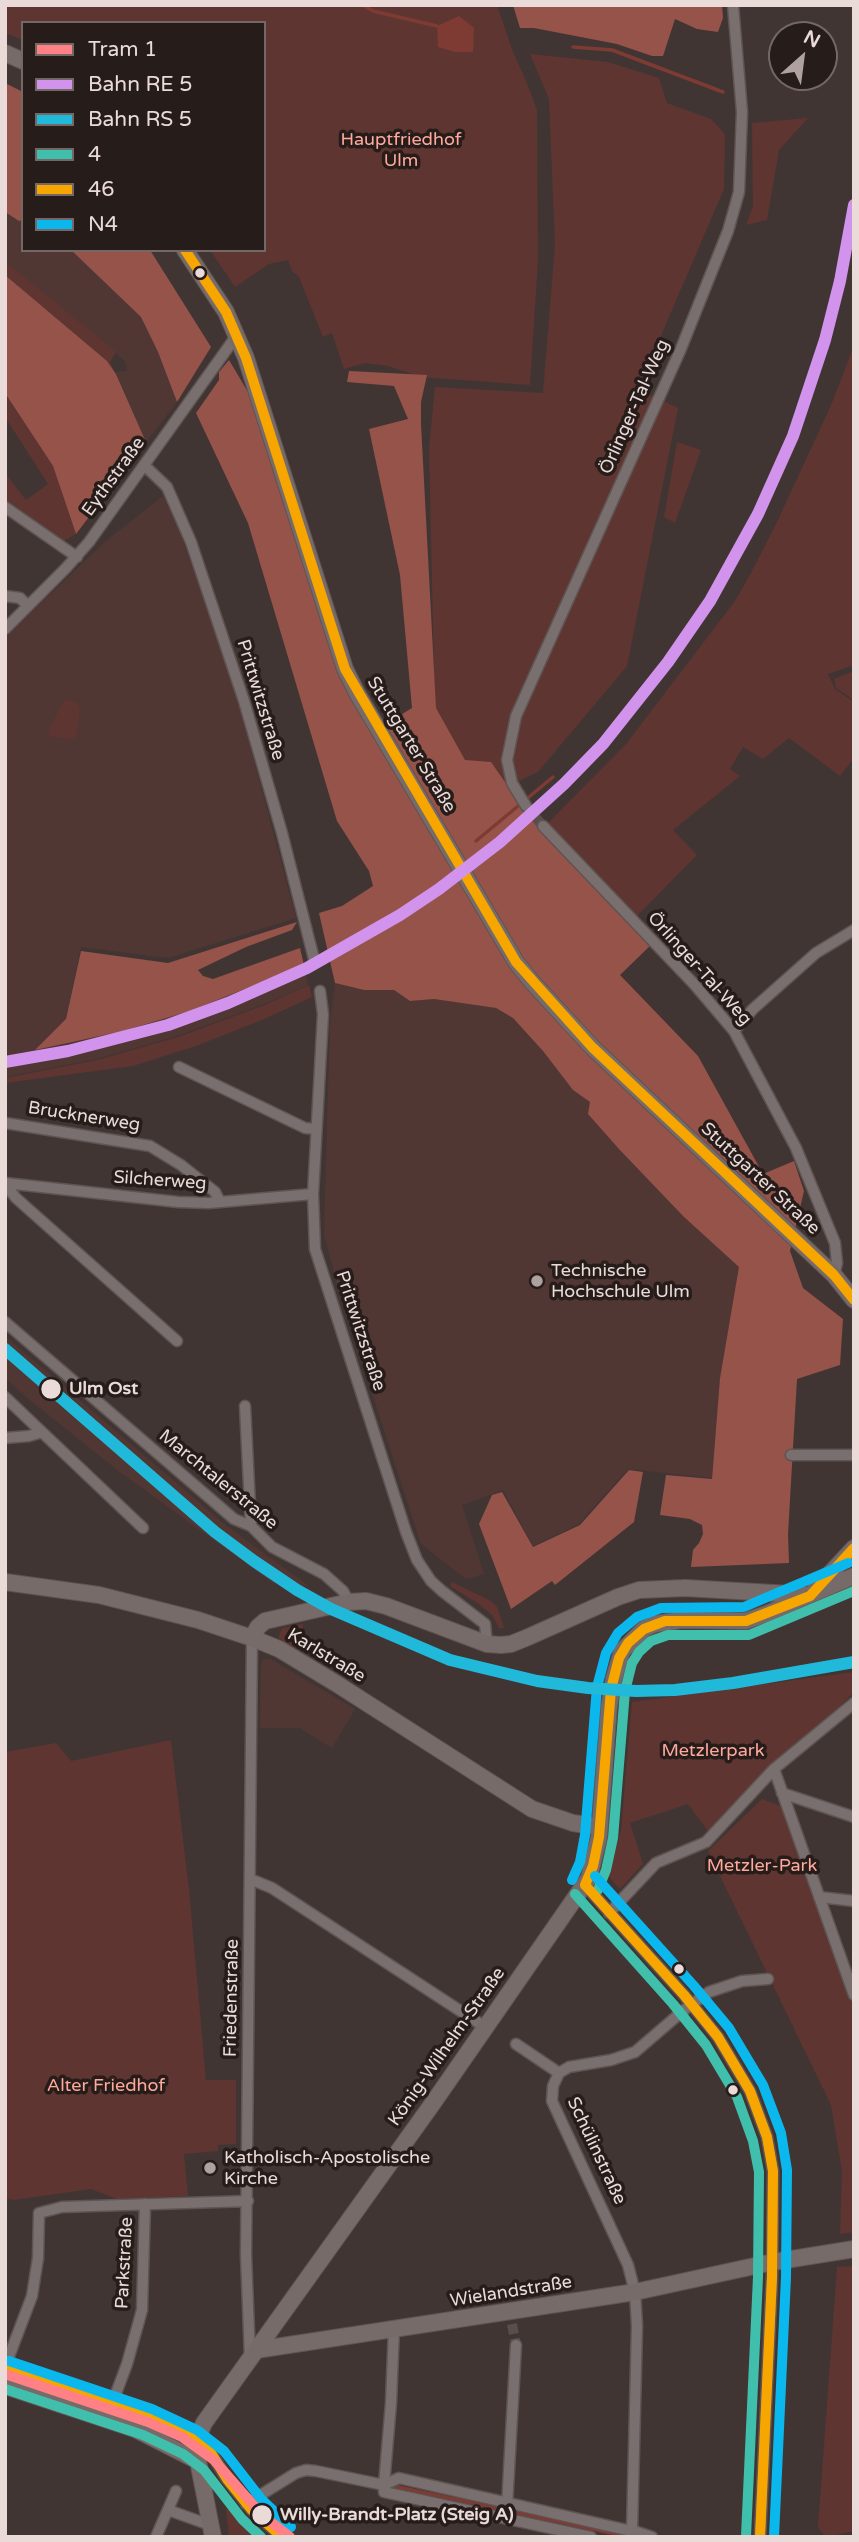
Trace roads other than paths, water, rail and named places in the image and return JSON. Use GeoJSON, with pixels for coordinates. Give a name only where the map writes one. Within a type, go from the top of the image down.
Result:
{"type":"FeatureCollection","features":[{"type":"Feature","properties":{"kind":"main road"},"geometry":{"type":"LineString","coordinates":[[5,53],[21,60]]}},
{"type":"Feature","properties":{"kind":"main road","name":"Stuttgarter Straße"},"geometry":{"type":"LineString","coordinates":[[186,252],[226,312],[249,366],[345,670],[516,962],[569,1023],[834,1275],[854,1300]]}},
{"type":"Feature","properties":{"kind":"main road"},"geometry":{"type":"LineString","coordinates":[[252,1638],[265,1621],[349,1602],[366,1601],[487,1644],[511,1644],[639,1590],[677,1588],[810,1596],[854,1548]]}},
{"type":"Feature","properties":{"kind":"main road","name":"König-Wilhelm-Straße"},"geometry":{"type":"LineString","coordinates":[[198,2437],[207,2417],[433,2103],[585,1885],[593,1866],[600,1826],[609,1707],[619,1658],[628,1643],[644,1629],[655,1624],[681,1620],[746,1621],[854,1576]]}},
{"type":"Feature","properties":{"kind":"main road","name":"Karlstraße"},"geometry":{"type":"LineString","coordinates":[[5,1582],[99,1595],[198,1620],[279,1649],[532,1809],[573,1823],[600,1826]]}},
{"type":"Feature","properties":{"kind":"main road","name":"Wielandstraße"},"geometry":{"type":"LineString","coordinates":[[253,2354],[311,2340],[394,2328],[511,2317],[773,2262],[854,2249]]}},
{"type":"Feature","properties":{"kind":"main road"},"geometry":{"type":"LineString","coordinates":[[274,2323],[292,2334],[311,2340]]}},
{"type":"Feature","properties":{"kind":"main road"},"geometry":{"type":"LineString","coordinates":[[5,2367],[172,2425],[198,2437],[198,2461],[212,2531]]}},
{"type":"Feature","properties":{"kind":"main road"},"geometry":{"type":"LineString","coordinates":[[5,2386],[135,2429],[198,2461]]}},
{"type":"Feature","properties":{"kind":"street","name":"Örlinger-Tal-Weg"},"geometry":{"type":"LineString","coordinates":[[523,802],[512,783],[507,760],[516,716],[675,362],[728,231],[739,191],[742,112],[733,5]]}},
{"type":"Feature","properties":{"kind":"street","name":"Eythstraße"},"geometry":{"type":"LineString","coordinates":[[5,629],[77,557],[237,335]]}},
{"type":"Feature","properties":{"kind":"street","name":"Prittwitzstraße"},"geometry":{"type":"LineString","coordinates":[[144,465],[167,487],[191,542],[244,701],[314,959]]}},
{"type":"Feature","properties":{"kind":"street"},"geometry":{"type":"LineString","coordinates":[[5,507],[77,557]]}},
{"type":"Feature","properties":{"kind":"street"},"geometry":{"type":"LineString","coordinates":[[5,596],[20,598],[29,606]]}},
{"type":"Feature","properties":{"kind":"street","name":"Örlinger-Tal-Weg"},"geometry":{"type":"LineString","coordinates":[[542,825],[694,984],[734,1031],[796,1148],[835,1243],[837,1263],[834,1275]]}},
{"type":"Feature","properties":{"kind":"street"},"geometry":{"type":"LineString","coordinates":[[734,1031],[753,1009],[816,953],[854,930]]}},
{"type":"Feature","properties":{"kind":"street","name":"Prittwitzstraße"},"geometry":{"type":"LineString","coordinates":[[320,991],[323,1014],[313,1194],[316,1250],[417,1560],[431,1581],[485,1624],[487,1644]]}},
{"type":"Feature","properties":{"kind":"street"},"geometry":{"type":"LineString","coordinates":[[179,1066],[305,1128],[316,1129]]}},
{"type":"Feature","properties":{"kind":"street","name":"Brucknerweg"},"geometry":{"type":"LineString","coordinates":[[5,1123],[150,1146],[181,1165],[215,1192],[220,1202]]}},
{"type":"Feature","properties":{"kind":"street","name":"Silcherweg"},"geometry":{"type":"LineString","coordinates":[[5,1183],[178,1202],[220,1202],[313,1194]]}},
{"type":"Feature","properties":{"kind":"street","name":"Silcherweg"},"geometry":{"type":"LineString","coordinates":[[5,1183],[16,1198],[177,1341]]}},
{"type":"Feature","properties":{"kind":"street","name":"Marchtalerstraße"},"geometry":{"type":"LineString","coordinates":[[5,1322],[234,1519],[251,1526],[272,1548],[324,1574],[343,1591],[349,1602]]}},
{"type":"Feature","properties":{"kind":"street"},"geometry":{"type":"LineString","coordinates":[[5,1397],[143,1528]]}},
{"type":"Feature","properties":{"kind":"street"},"geometry":{"type":"LineString","coordinates":[[245,1406],[251,1526]]}},
{"type":"Feature","properties":{"kind":"street"},"geometry":{"type":"LineString","coordinates":[[5,1438],[42,1432]]}},
{"type":"Feature","properties":{"kind":"street"},"geometry":{"type":"LineString","coordinates":[[791,1455],[854,1455]]}},
{"type":"Feature","properties":{"kind":"street","name":"Friedenstraße"},"geometry":{"type":"LineString","coordinates":[[252,1638],[246,2255],[253,2354]]}},
{"type":"Feature","properties":{"kind":"street"},"geometry":{"type":"LineString","coordinates":[[609,1913],[656,1863],[712,1837],[774,1769],[854,1703]]}},
{"type":"Feature","properties":{"kind":"street"},"geometry":{"type":"LineString","coordinates":[[774,1769],[854,1995]]}},
{"type":"Feature","properties":{"kind":"street"},"geometry":{"type":"LineString","coordinates":[[782,1793],[854,1817]]}},
{"type":"Feature","properties":{"kind":"street"},"geometry":{"type":"LineString","coordinates":[[250,1879],[272,1888],[485,2027]]}},
{"type":"Feature","properties":{"kind":"street"},"geometry":{"type":"LineString","coordinates":[[585,1885],[692,2004],[730,2056],[754,2100],[765,2129],[773,2171],[773,2262],[760,2537]]}},
{"type":"Feature","properties":{"kind":"street"},"geometry":{"type":"LineString","coordinates":[[819,1898],[854,1901]]}},
{"type":"Feature","properties":{"kind":"street"},"geometry":{"type":"LineString","coordinates":[[516,2044],[559,2073],[569,2067],[611,2060],[635,2052],[709,1992],[742,1981],[768,1979]]}},
{"type":"Feature","properties":{"kind":"street","name":"Schülinstraße"},"geometry":{"type":"LineString","coordinates":[[559,2073],[552,2086],[552,2101],[628,2265],[635,2292]]}},
{"type":"Feature","properties":{"kind":"street"},"geometry":{"type":"LineString","coordinates":[[5,2367],[32,2296],[38,2258],[39,2213],[62,2207],[248,2201]]}},
{"type":"Feature","properties":{"kind":"street","name":"Parkstraße"},"geometry":{"type":"LineString","coordinates":[[112,2404],[127,2364],[142,2310],[145,2204]]}},
{"type":"Feature","properties":{"kind":"street"},"geometry":{"type":"LineString","coordinates":[[635,2292],[635,2533]]}},
{"type":"Feature","properties":{"kind":"street"},"geometry":{"type":"LineString","coordinates":[[394,2328],[384,2492],[591,2537]]}},
{"type":"Feature","properties":{"kind":"street"},"geometry":{"type":"LineString","coordinates":[[505,2518],[516,2345]]}},
{"type":"Feature","properties":{"kind":"street"},"geometry":{"type":"LineString","coordinates":[[198,2437],[246,2504],[282,2537]]}},
{"type":"Feature","properties":{"kind":"street"},"geometry":{"type":"LineString","coordinates":[[198,2461],[227,2479]]}},
{"type":"Feature","properties":{"kind":"street"},"geometry":{"type":"LineString","coordinates":[[246,2504],[284,2480],[306,2470],[384,2485],[399,2478],[652,2537]]}},
{"type":"Feature","properties":{"kind":"street"},"geometry":{"type":"LineString","coordinates":[[156,2537],[176,2491]]}},
{"type":"Feature","properties":{"kind":"street"},"geometry":{"type":"LineString","coordinates":[[168,2510],[193,2519],[212,2531]]}},
{"type":"Feature","properties":{"kind":"waterway"},"geometry":{"type":"LineString","coordinates":[[363,5],[373,11],[437,26]]}},
{"type":"Feature","properties":{"kind":"waterway"},"geometry":{"type":"LineString","coordinates":[[573,47],[612,50],[723,92]]}},
{"type":"Feature","properties":{"kind":"waterway"},"geometry":{"type":"LineString","coordinates":[[476,841],[553,777]]}},
{"type":"Feature","properties":{"kind":"waterway"},"geometry":{"type":"LineString","coordinates":[[393,2486],[501,2509]]}},
{"type":"Feature","properties":{"kind":"waterway"},"geometry":{"type":"LineString","coordinates":[[509,2511],[625,2536]]}},
{"type":"Feature","properties":{"kind":"tunnel"},"geometry":{"type":"LineString","coordinates":[[526,806],[543,826]]}},
{"type":"Feature","properties":{"kind":"tunnel"},"geometry":{"type":"LineString","coordinates":[[512,2324],[516,2345]]}},
{"type":"Feature","properties":{"kind":"tram line","name":"1"},"geometry":{"type":"LineString","coordinates":[[5,2374],[148,2422],[182,2437],[214,2460],[262,2515],[290,2537]]}},
{"type":"Feature","properties":{"kind":"place","name":"Technische Hochschule Ulm"},"geometry":{"type":"Point","coordinates":[537,1281]}},
{"type":"Feature","properties":{"kind":"place","name":"Ulm Ost"},"geometry":{"type":"Point","coordinates":[51,1389]}},
{"type":"Feature","properties":{"kind":"place","name":"Katholisch-Apostolische Kirche"},"geometry":{"type":"Point","coordinates":[210,2168]}},
{"type":"Feature","properties":{"kind":"place","name":"Willy-Brandt-Platz (Steig A)"},"geometry":{"type":"Point","coordinates":[262,2515]}},
{"type":"Feature","properties":{"kind":"park label","name":"Hauptfriedhof Ulm"},"geometry":{"type":"Point","coordinates":[401,150]}},
{"type":"Feature","properties":{"kind":"park label","name":"Metzlerpark"},"geometry":{"type":"Point","coordinates":[713,1751]}},
{"type":"Feature","properties":{"kind":"park label","name":"Metzler-Park"},"geometry":{"type":"Point","coordinates":[762,1866]}},
{"type":"Feature","properties":{"kind":"park label","name":"Alter Friedhof"},"geometry":{"type":"Point","coordinates":[106,2086]}}]}
